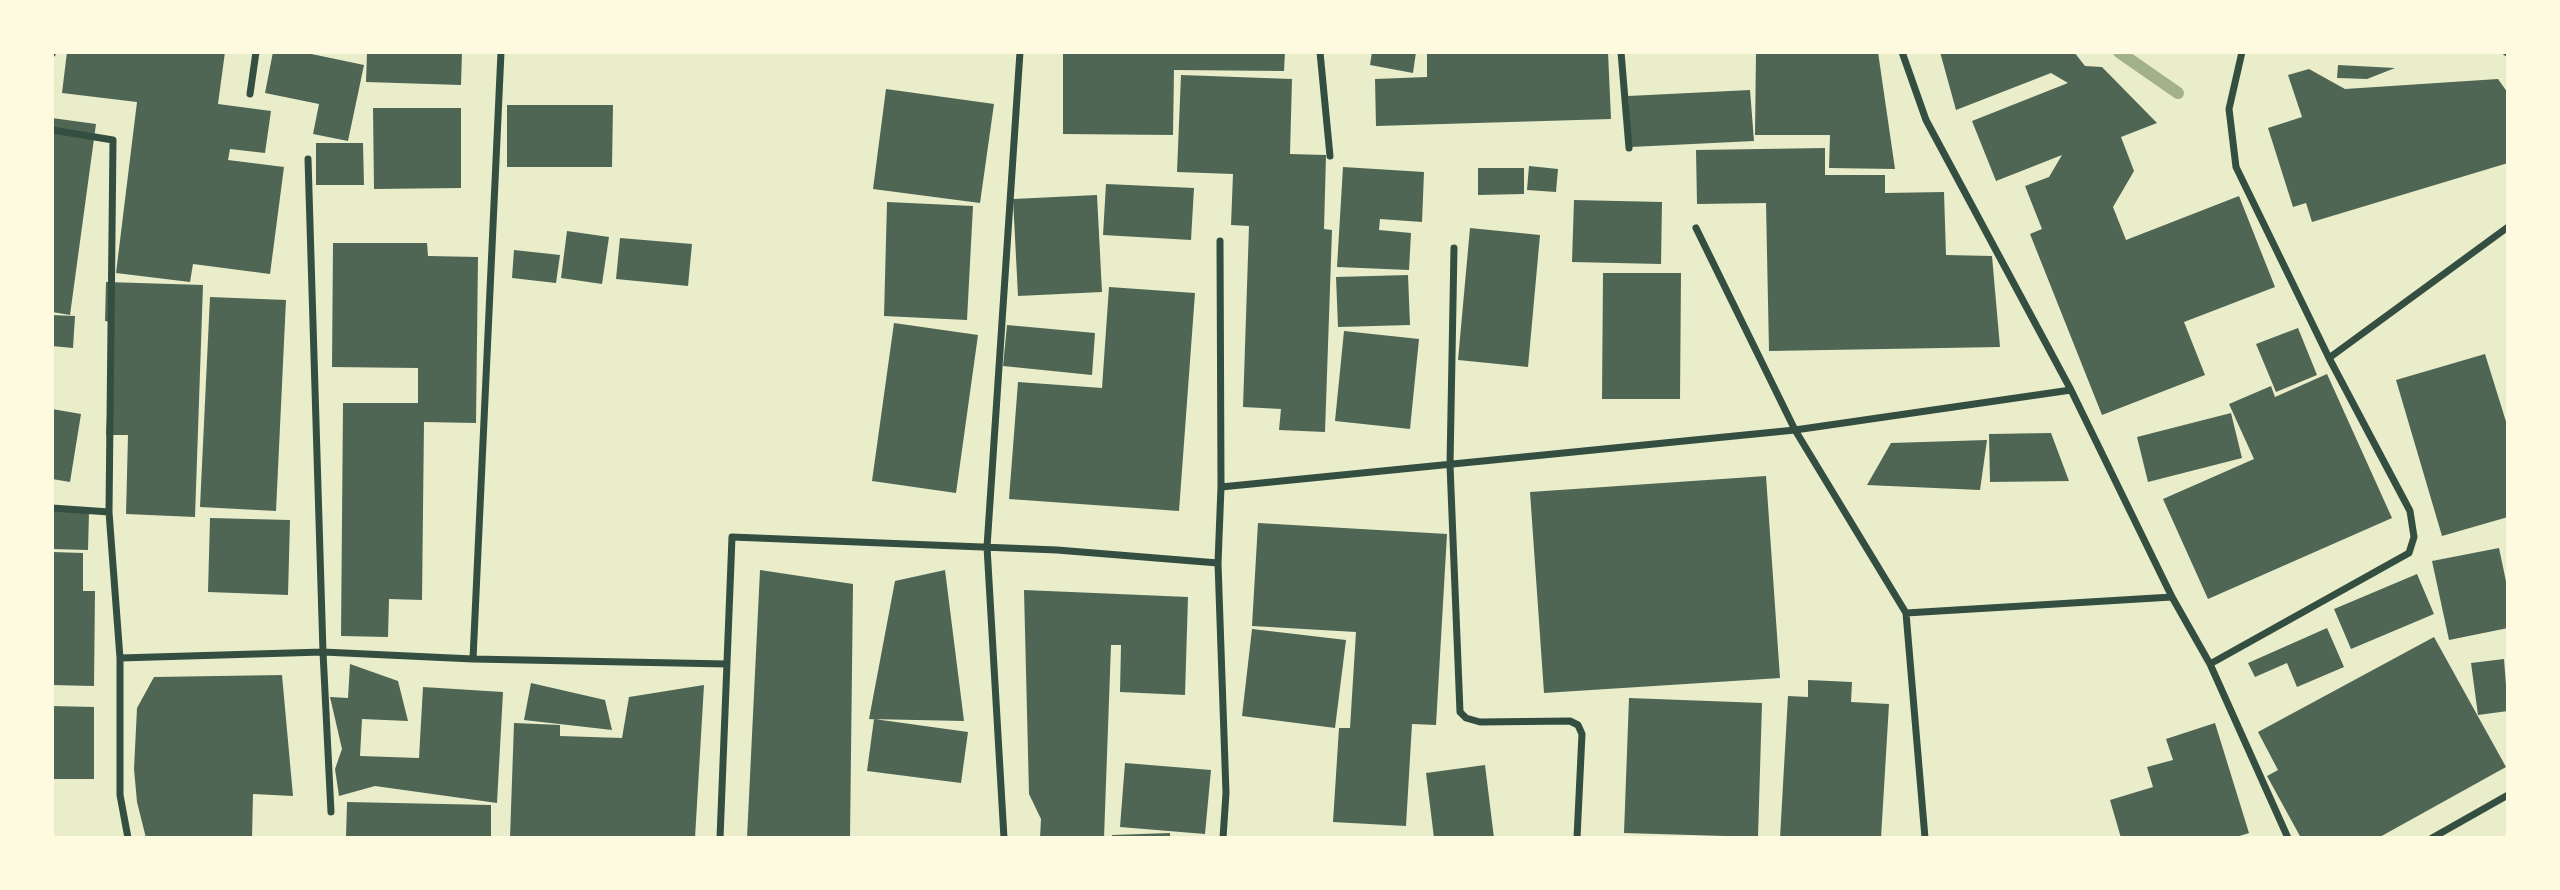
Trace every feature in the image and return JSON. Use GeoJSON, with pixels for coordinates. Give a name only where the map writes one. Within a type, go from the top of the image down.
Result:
{"type":"FeatureCollection","features":[{"type":"Feature","properties":{"kind":"street"},"geometry":{"type":"LineString","coordinates":[[250,94],[256,52]]}},
{"type":"Feature","properties":{"kind":"street"},"geometry":{"type":"LineString","coordinates":[[473,659],[501,52]]}},
{"type":"Feature","properties":{"kind":"street"},"geometry":{"type":"LineString","coordinates":[[1004,838],[987,547],[1020,52]]}},
{"type":"Feature","properties":{"kind":"street"},"geometry":{"type":"LineString","coordinates":[[1320,52],[1331,156]]}},
{"type":"Feature","properties":{"kind":"street"},"geometry":{"type":"LineString","coordinates":[[1621,52],[1629,148]]}},
{"type":"Feature","properties":{"kind":"street"},"geometry":{"type":"LineString","coordinates":[[1902,52],[1926,120],[2071,390],[2172,597],[2210,664],[2288,838]]}},
{"type":"Feature","properties":{"kind":"street"},"geometry":{"type":"LineString","coordinates":[[2210,664],[2409,553],[2414,537],[2410,511],[2329,358],[2236,167],[2229,109],[2242,52]]}},
{"type":"Feature","properties":{"kind":"street"},"geometry":{"type":"LineString","coordinates":[[52,130],[113,140],[109,512],[120,658],[120,795],[128,838]]}},
{"type":"Feature","properties":{"kind":"street"},"geometry":{"type":"LineString","coordinates":[[308,159],[323,652],[331,812]]}},
{"type":"Feature","properties":{"kind":"street"},"geometry":{"type":"LineString","coordinates":[[2329,358],[2508,227]]}},
{"type":"Feature","properties":{"kind":"street"},"geometry":{"type":"LineString","coordinates":[[1696,228],[1796,430],[1906,613],[1925,838]]}},
{"type":"Feature","properties":{"kind":"street"},"geometry":{"type":"LineString","coordinates":[[1220,241],[1221,487],[1218,563],[1226,793],[1223,838]]}},
{"type":"Feature","properties":{"kind":"street"},"geometry":{"type":"LineString","coordinates":[[1454,248],[1450,464],[1460,712],[1466,718],[1480,722],[1570,721],[1578,725],[1582,734],[1577,838]]}},
{"type":"Feature","properties":{"kind":"street"},"geometry":{"type":"LineString","coordinates":[[1221,487],[1796,430],[2071,390]]}},
{"type":"Feature","properties":{"kind":"street"},"geometry":{"type":"LineString","coordinates":[[52,508],[109,512]]}},
{"type":"Feature","properties":{"kind":"street"},"geometry":{"type":"LineString","coordinates":[[720,838],[732,537],[987,547],[1218,563]]}},
{"type":"Feature","properties":{"kind":"street"},"geometry":{"type":"LineString","coordinates":[[1906,613],[2172,597]]}},
{"type":"Feature","properties":{"kind":"street"},"geometry":{"type":"LineString","coordinates":[[120,658],[323,652],[473,659],[727,664]]}},
{"type":"Feature","properties":{"kind":"street"},"geometry":{"type":"LineString","coordinates":[[2432,838],[2508,794]]}},
{"type":"Feature","properties":{"kind":"building"},"geometry":{"type":"Polygon","coordinates":[[[67,52],[225,52],[218,104],[271,111],[265,153],[230,149],[228,160],[284,167],[270,274],[193,264],[190,282],[116,273],[137,102],[62,93],[67,52]]]}},
{"type":"Feature","properties":{"kind":"building"},"geometry":{"type":"Polygon","coordinates":[[[273,52],[302,52],[364,65],[348,141],[313,134],[319,104],[265,93],[273,52]]]}},
{"type":"Feature","properties":{"kind":"building"},"geometry":{"type":"Polygon","coordinates":[[[367,52],[462,52],[461,85],[366,82],[367,52]]]}},
{"type":"Feature","properties":{"kind":"building"},"geometry":{"type":"Polygon","coordinates":[[[1063,52],[1285,52],[1284,71],[1174,70],[1173,135],[1063,134],[1063,52]]]}},
{"type":"Feature","properties":{"kind":"building"},"geometry":{"type":"Polygon","coordinates":[[[1372,52],[1416,52],[1413,73],[1370,65],[1372,52]]]}},
{"type":"Feature","properties":{"kind":"building"},"geometry":{"type":"Polygon","coordinates":[[[1427,52],[1608,52],[1611,119],[1376,126],[1375,79],[1427,77],[1427,52]]]}},
{"type":"Feature","properties":{"kind":"building"},"geometry":{"type":"Polygon","coordinates":[[[1756,52],[1878,52],[1895,169],[1829,168],[1830,135],[1755,135],[1756,52]]]}},
{"type":"Feature","properties":{"kind":"building"},"geometry":{"type":"Polygon","coordinates":[[[1940,52],[2074,52],[2085,66],[2102,67],[2157,123],[2121,137],[2134,171],[2113,207],[2126,240],[2239,196],[2275,287],[2184,322],[2205,375],[2102,415],[2030,234],[2042,229],[2025,186],[2049,177],[2062,155],[1996,181],[1972,121],[2068,83],[2051,73],[1956,110],[1940,52]]]}},
{"type":"Feature","properties":{"kind":"building"},"geometry":{"type":"Polygon","coordinates":[[[2338,65],[2395,68],[2367,79],[2337,78],[2338,65]]]}},
{"type":"Feature","properties":{"kind":"building"},"geometry":{"type":"Polygon","coordinates":[[[2309,69],[2345,89],[2498,79],[2508,93],[2508,163],[2312,222],[2306,203],[2293,207],[2268,128],[2302,117],[2288,75],[2309,69]]]}},
{"type":"Feature","properties":{"kind":"building"},"geometry":{"type":"Polygon","coordinates":[[[1181,75],[1292,79],[1290,154],[1326,155],[1324,229],[1332,230],[1325,432],[1279,430],[1281,409],[1243,407],[1249,226],[1231,225],[1233,174],[1177,172],[1181,75]]]}},
{"type":"Feature","properties":{"kind":"building"},"geometry":{"type":"Polygon","coordinates":[[[886,89],[994,104],[980,203],[873,189],[886,89]]]}},
{"type":"Feature","properties":{"kind":"building"},"geometry":{"type":"Polygon","coordinates":[[[1750,90],[1754,141],[1631,147],[1628,96],[1750,90]]]}},
{"type":"Feature","properties":{"kind":"building"},"geometry":{"type":"Polygon","coordinates":[[[507,105],[613,105],[612,167],[507,167],[507,105]]]}},
{"type":"Feature","properties":{"kind":"building"},"geometry":{"type":"Polygon","coordinates":[[[373,108],[461,108],[461,188],[374,189],[373,108]]]}},
{"type":"Feature","properties":{"kind":"building"},"geometry":{"type":"Polygon","coordinates":[[[52,118],[96,124],[70,315],[52,312],[52,118]]]}},
{"type":"Feature","properties":{"kind":"building"},"geometry":{"type":"Polygon","coordinates":[[[316,143],[363,143],[364,185],[316,185],[316,143]]]}},
{"type":"Feature","properties":{"kind":"building"},"geometry":{"type":"Polygon","coordinates":[[[1825,148],[1825,175],[1885,175],[1885,193],[1944,192],[1946,255],[1992,256],[2000,347],[1769,351],[1766,203],[1697,204],[1696,150],[1825,148]]]}},
{"type":"Feature","properties":{"kind":"building"},"geometry":{"type":"Polygon","coordinates":[[[1529,166],[1558,169],[1556,192],[1527,190],[1529,166]]]}},
{"type":"Feature","properties":{"kind":"building"},"geometry":{"type":"Polygon","coordinates":[[[1343,167],[1424,172],[1422,222],[1380,219],[1379,230],[1411,233],[1409,270],[1337,267],[1343,167]]]}},
{"type":"Feature","properties":{"kind":"building"},"geometry":{"type":"Polygon","coordinates":[[[1478,168],[1524,168],[1524,194],[1478,195],[1478,168]]]}},
{"type":"Feature","properties":{"kind":"building"},"geometry":{"type":"Polygon","coordinates":[[[1106,184],[1194,188],[1191,240],[1103,235],[1106,184]]]}},
{"type":"Feature","properties":{"kind":"building"},"geometry":{"type":"Polygon","coordinates":[[[1097,195],[1102,292],[1018,296],[1013,199],[1097,195]]]}},
{"type":"Feature","properties":{"kind":"building"},"geometry":{"type":"Polygon","coordinates":[[[1574,200],[1662,202],[1661,264],[1572,262],[1574,200]]]}},
{"type":"Feature","properties":{"kind":"building"},"geometry":{"type":"Polygon","coordinates":[[[887,202],[973,206],[967,320],[884,316],[887,202]]]}},
{"type":"Feature","properties":{"kind":"building"},"geometry":{"type":"Polygon","coordinates":[[[1470,228],[1540,235],[1528,367],[1458,360],[1470,228]]]}},
{"type":"Feature","properties":{"kind":"building"},"geometry":{"type":"Polygon","coordinates":[[[567,231],[609,237],[602,284],[561,278],[567,231]]]}},
{"type":"Feature","properties":{"kind":"building"},"geometry":{"type":"Polygon","coordinates":[[[620,238],[692,244],[688,286],[616,279],[620,238]]]}},
{"type":"Feature","properties":{"kind":"building"},"geometry":{"type":"Polygon","coordinates":[[[333,243],[427,243],[428,256],[478,257],[476,423],[424,422],[422,600],[389,599],[388,637],[341,636],[343,403],[418,403],[418,368],[332,367],[333,243]]]}},
{"type":"Feature","properties":{"kind":"building"},"geometry":{"type":"Polygon","coordinates":[[[514,250],[560,255],[556,283],[512,278],[514,250]]]}},
{"type":"Feature","properties":{"kind":"building"},"geometry":{"type":"Polygon","coordinates":[[[1603,273],[1681,273],[1680,399],[1602,399],[1603,273]]]}},
{"type":"Feature","properties":{"kind":"building"},"geometry":{"type":"Polygon","coordinates":[[[1408,275],[1410,325],[1338,327],[1336,277],[1408,275]]]}},
{"type":"Feature","properties":{"kind":"building"},"geometry":{"type":"Polygon","coordinates":[[[106,282],[203,285],[195,517],[126,514],[128,435],[106,435],[113,322],[105,321],[106,282]]]}},
{"type":"Feature","properties":{"kind":"building"},"geometry":{"type":"Polygon","coordinates":[[[1109,287],[1195,293],[1179,511],[1009,499],[1018,382],[1102,388],[1109,287]]]}},
{"type":"Feature","properties":{"kind":"building"},"geometry":{"type":"Polygon","coordinates":[[[210,297],[286,300],[276,511],[200,507],[210,297]]]}},
{"type":"Feature","properties":{"kind":"building"},"geometry":{"type":"Polygon","coordinates":[[[52,315],[75,316],[73,348],[52,346],[52,315]]]}},
{"type":"Feature","properties":{"kind":"building"},"geometry":{"type":"Polygon","coordinates":[[[894,323],[978,335],[956,493],[872,481],[894,323]]]}},
{"type":"Feature","properties":{"kind":"building"},"geometry":{"type":"Polygon","coordinates":[[[1007,325],[1095,333],[1092,375],[1003,366],[1007,325]]]}},
{"type":"Feature","properties":{"kind":"building"},"geometry":{"type":"Polygon","coordinates":[[[2298,328],[2317,375],[2276,392],[2256,344],[2298,328]]]}},
{"type":"Feature","properties":{"kind":"building"},"geometry":{"type":"Polygon","coordinates":[[[1344,331],[1419,339],[1410,429],[1335,421],[1344,331]]]}},
{"type":"Feature","properties":{"kind":"building"},"geometry":{"type":"Polygon","coordinates":[[[2485,354],[2508,428],[2508,517],[2442,536],[2396,380],[2485,354]]]}},
{"type":"Feature","properties":{"kind":"building"},"geometry":{"type":"Polygon","coordinates":[[[2327,374],[2392,518],[2208,599],[2163,499],[2254,459],[2229,404],[2271,386],[2275,397],[2327,374]]]}},
{"type":"Feature","properties":{"kind":"building"},"geometry":{"type":"Polygon","coordinates":[[[52,409],[81,414],[70,482],[52,479],[52,409]]]}},
{"type":"Feature","properties":{"kind":"building"},"geometry":{"type":"Polygon","coordinates":[[[2231,413],[2242,458],[2148,482],[2137,437],[2231,413]]]}},
{"type":"Feature","properties":{"kind":"building"},"geometry":{"type":"Polygon","coordinates":[[[2051,433],[2069,481],[1990,482],[1989,434],[2051,433]]]}},
{"type":"Feature","properties":{"kind":"building"},"geometry":{"type":"Polygon","coordinates":[[[1987,440],[1980,490],[1867,485],[1891,443],[1987,440]]]}},
{"type":"Feature","properties":{"kind":"building"},"geometry":{"type":"Polygon","coordinates":[[[1766,476],[1780,678],[1544,693],[1530,492],[1766,476]]]}},
{"type":"Feature","properties":{"kind":"building"},"geometry":{"type":"Polygon","coordinates":[[[52,511],[89,512],[88,550],[52,549],[52,511]]]}},
{"type":"Feature","properties":{"kind":"building"},"geometry":{"type":"Polygon","coordinates":[[[210,518],[290,520],[288,595],[208,592],[210,518]]]}},
{"type":"Feature","properties":{"kind":"building"},"geometry":{"type":"Polygon","coordinates":[[[1258,523],[1447,534],[1436,725],[1412,724],[1406,826],[1333,822],[1339,728],[1350,728],[1356,632],[1252,626],[1258,523]]]}},
{"type":"Feature","properties":{"kind":"building"},"geometry":{"type":"Polygon","coordinates":[[[2499,548],[2508,591],[2508,628],[2449,640],[2432,561],[2499,548]]]}},
{"type":"Feature","properties":{"kind":"building"},"geometry":{"type":"Polygon","coordinates":[[[52,552],[83,553],[83,591],[95,591],[94,686],[52,685],[52,552]]]}},
{"type":"Feature","properties":{"kind":"building"},"geometry":{"type":"Polygon","coordinates":[[[760,570],[853,584],[850,838],[747,838],[760,570]]]}},
{"type":"Feature","properties":{"kind":"building"},"geometry":{"type":"Polygon","coordinates":[[[945,570],[964,721],[869,719],[895,581],[945,570]]]}},
{"type":"Feature","properties":{"kind":"building"},"geometry":{"type":"Polygon","coordinates":[[[2417,574],[2434,614],[2351,649],[2334,609],[2417,574]]]}},
{"type":"Feature","properties":{"kind":"building"},"geometry":{"type":"Polygon","coordinates":[[[1024,590],[1188,597],[1185,695],[1120,692],[1121,645],[1111,645],[1104,838],[1040,838],[1041,819],[1029,794],[1024,590]]]}},
{"type":"Feature","properties":{"kind":"building"},"geometry":{"type":"Polygon","coordinates":[[[2327,628],[2344,667],[2297,687],[2287,663],[2255,677],[2248,663],[2327,628]]]}},
{"type":"Feature","properties":{"kind":"building"},"geometry":{"type":"Polygon","coordinates":[[[1252,629],[1346,640],[1335,728],[1242,716],[1252,629]]]}},
{"type":"Feature","properties":{"kind":"building"},"geometry":{"type":"Polygon","coordinates":[[[2434,637],[2506,767],[2378,838],[2301,838],[2267,776],[2278,770],[2258,732],[2434,637]]]}},
{"type":"Feature","properties":{"kind":"building"},"geometry":{"type":"Polygon","coordinates":[[[2504,659],[2508,711],[2478,715],[2471,663],[2504,659]]]}},
{"type":"Feature","properties":{"kind":"building"},"geometry":{"type":"Polygon","coordinates":[[[350,664],[398,681],[408,721],[362,719],[360,756],[419,758],[423,687],[503,692],[497,803],[375,786],[339,796],[335,769],[342,749],[330,697],[348,698],[350,664]]]}},
{"type":"Feature","properties":{"kind":"building"},"geometry":{"type":"Polygon","coordinates":[[[282,675],[293,796],[253,794],[252,838],[146,838],[137,802],[134,769],[137,708],[154,677],[282,675]]]}},
{"type":"Feature","properties":{"kind":"building"},"geometry":{"type":"Polygon","coordinates":[[[1808,680],[1852,682],[1851,702],[1889,704],[1881,838],[1780,838],[1788,696],[1808,697],[1808,680]]]}},
{"type":"Feature","properties":{"kind":"building"},"geometry":{"type":"Polygon","coordinates":[[[531,683],[605,700],[612,730],[524,720],[531,683]]]}},
{"type":"Feature","properties":{"kind":"building"},"geometry":{"type":"Polygon","coordinates":[[[704,685],[695,838],[510,838],[514,723],[560,725],[560,736],[622,738],[629,697],[704,685]]]}},
{"type":"Feature","properties":{"kind":"building"},"geometry":{"type":"Polygon","coordinates":[[[1629,698],[1762,703],[1758,837],[1624,833],[1629,698]]]}},
{"type":"Feature","properties":{"kind":"building"},"geometry":{"type":"Polygon","coordinates":[[[52,706],[94,707],[94,779],[52,779],[52,706]]]}},
{"type":"Feature","properties":{"kind":"building"},"geometry":{"type":"Polygon","coordinates":[[[874,719],[968,732],[961,783],[867,771],[874,719]]]}},
{"type":"Feature","properties":{"kind":"building"},"geometry":{"type":"Polygon","coordinates":[[[2215,723],[2249,833],[2233,838],[2121,838],[2110,800],[2153,787],[2147,767],[2173,760],[2166,739],[2215,723]]]}},
{"type":"Feature","properties":{"kind":"building"},"geometry":{"type":"Polygon","coordinates":[[[1125,763],[1211,770],[1205,834],[1120,827],[1125,763]]]}},
{"type":"Feature","properties":{"kind":"building"},"geometry":{"type":"Polygon","coordinates":[[[1485,765],[1494,838],[1434,838],[1426,773],[1485,765]]]}},
{"type":"Feature","properties":{"kind":"building"},"geometry":{"type":"Polygon","coordinates":[[[347,802],[491,805],[491,838],[346,838],[347,802]]]}},
{"type":"Feature","properties":{"kind":"building"},"geometry":{"type":"Polygon","coordinates":[[[1170,833],[1170,838],[1112,838],[1112,835],[1170,833]]]}},
{"type":"Feature","properties":{"kind":"waterway"},"geometry":{"type":"LineString","coordinates":[[2119,52],[2178,93]]}}]}
